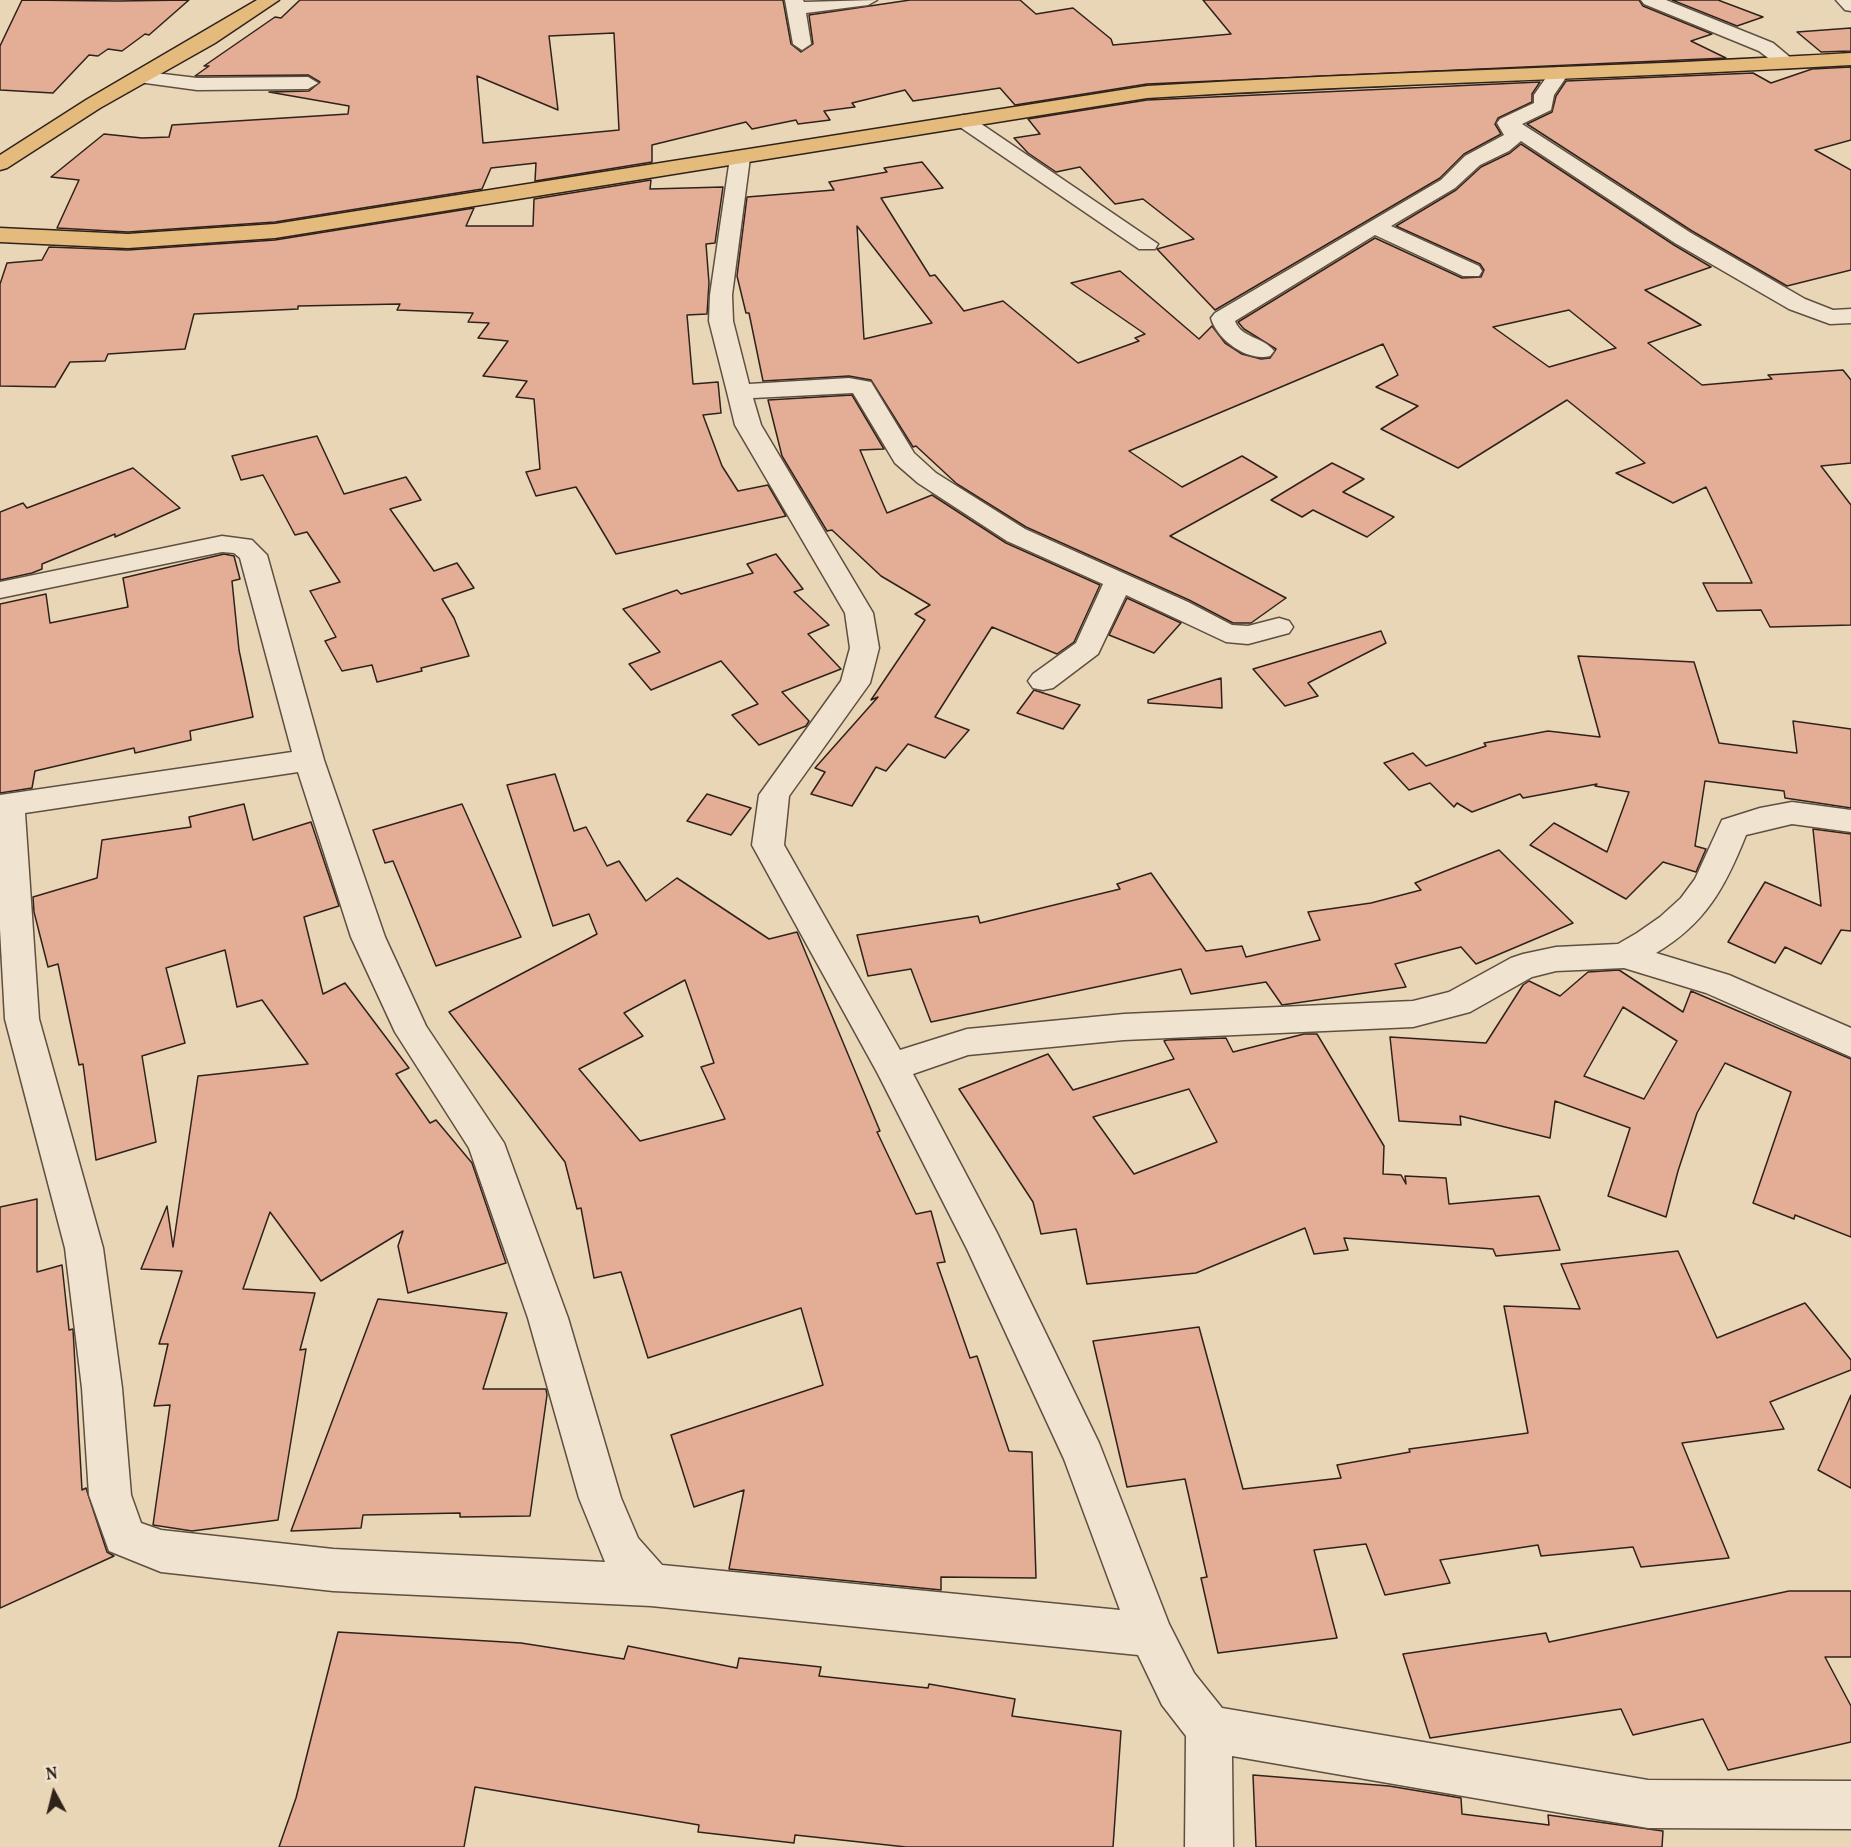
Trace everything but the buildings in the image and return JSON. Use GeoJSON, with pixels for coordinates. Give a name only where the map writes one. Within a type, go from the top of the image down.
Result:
{"type":"FeatureCollection","features":[{"type":"Feature","properties":{"kind":"main road"},"geometry":{"type":"LineString","coordinates":[[0,164],[68,112],[244,0]]}},
{"type":"Feature","properties":{"kind":"main road"},"geometry":{"type":"LineString","coordinates":[[0,150],[39,126],[68,112],[93,104],[208,39],[270,0]]}},
{"type":"Feature","properties":{"kind":"main road"},"geometry":{"type":"LineString","coordinates":[[187,35],[208,39]]}},
{"type":"Feature","properties":{"kind":"main road"},"geometry":{"type":"LineString","coordinates":[[0,235],[128,241],[275,231],[1171,90],[1286,82],[1559,73],[1750,62],[1851,50]]}},
{"type":"Feature","properties":{"kind":"main road"},"geometry":{"type":"LineString","coordinates":[[1784,59],[1851,59]]}},
{"type":"Feature","properties":{"kind":"main road"},"geometry":{"type":"LineString","coordinates":[[0,226],[138,232],[223,227],[300,219],[1081,95],[1188,82],[1750,62]]}},
{"type":"Feature","properties":{"kind":"street"},"geometry":{"type":"LineString","coordinates":[[802,44],[794,4],[868,0]]}},
{"type":"Feature","properties":{"kind":"street"},"geometry":{"type":"LineString","coordinates":[[1650,0],[1766,47],[1784,59]]}},
{"type":"Feature","properties":{"kind":"street"},"geometry":{"type":"LineString","coordinates":[[1845,0],[1851,6]]}},
{"type":"Feature","properties":{"kind":"street"},"geometry":{"type":"LineString","coordinates":[[1728,33],[1750,62]]}},
{"type":"Feature","properties":{"kind":"street"},"geometry":{"type":"LineString","coordinates":[[1507,123],[1544,105],[1544,95],[1559,73]]}},
{"type":"Feature","properties":{"kind":"street"},"geometry":{"type":"LineString","coordinates":[[138,77],[197,84],[308,83]]}},
{"type":"Feature","properties":{"kind":"street"},"geometry":{"type":"LineString","coordinates":[[964,121],[1147,244]]}},
{"type":"Feature","properties":{"kind":"street"},"geometry":{"type":"LineString","coordinates":[[1262,351],[1232,335],[1224,327],[1223,318],[1462,176],[1475,158],[1507,145],[1514,136],[1507,123]]}},
{"type":"Feature","properties":{"kind":"street"},"geometry":{"type":"LineString","coordinates":[[1507,123],[1683,238],[1797,304],[1841,316],[1851,339]]}},
{"type":"Feature","properties":{"kind":"street"},"geometry":{"type":"LineString","coordinates":[[740,158],[731,238],[721,295],[721,321],[748,425],[859,613],[867,635],[855,683],[774,795],[768,845],[827,955],[892,1067],[984,1244],[1084,1456],[1152,1635],[1178,1689],[1209,1729],[1209,1847]]}},
{"type":"Feature","properties":{"kind":"street"},"geometry":{"type":"LineString","coordinates":[[1375,226],[1471,271]]}},
{"type":"Feature","properties":{"kind":"street"},"geometry":{"type":"LineString","coordinates":[[740,392],[849,385],[862,387],[904,458],[927,478],[1016,535],[1226,633],[1248,635],[1279,627]]}},
{"type":"Feature","properties":{"kind":"street"},"geometry":{"type":"LineString","coordinates":[[0,590],[222,544],[249,549],[253,555],[309,760],[368,937],[412,1032],[486,1143],[548,1318],[600,1498],[622,1552],[651,1586]]}},
{"type":"Feature","properties":{"kind":"street"},"geometry":{"type":"LineString","coordinates":[[1043,681],[1088,648],[1118,581]]}},
{"type":"Feature","properties":{"kind":"street"},"geometry":{"type":"LineString","coordinates":[[309,760],[4,806],[22,1019],[84,1248],[102,1388],[110,1496],[124,1537],[160,1551],[333,1570],[651,1586],[1152,1635]]}},
{"type":"Feature","properties":{"kind":"street"},"geometry":{"type":"LineString","coordinates":[[1624,956],[1674,926],[1712,880],[1732,828],[1760,819],[1792,813],[1851,821]]}},
{"type":"Feature","properties":{"kind":"street"},"geometry":{"type":"LineString","coordinates":[[892,1067],[967,1042],[1124,1027],[1413,1014],[1458,1003],[1523,967],[1556,959],[1624,956],[1717,984],[1851,1043]]}},
{"type":"Feature","properties":{"kind":"street"},"geometry":{"type":"LineString","coordinates":[[1209,1729],[1648,1804],[1851,1805]]}}]}
